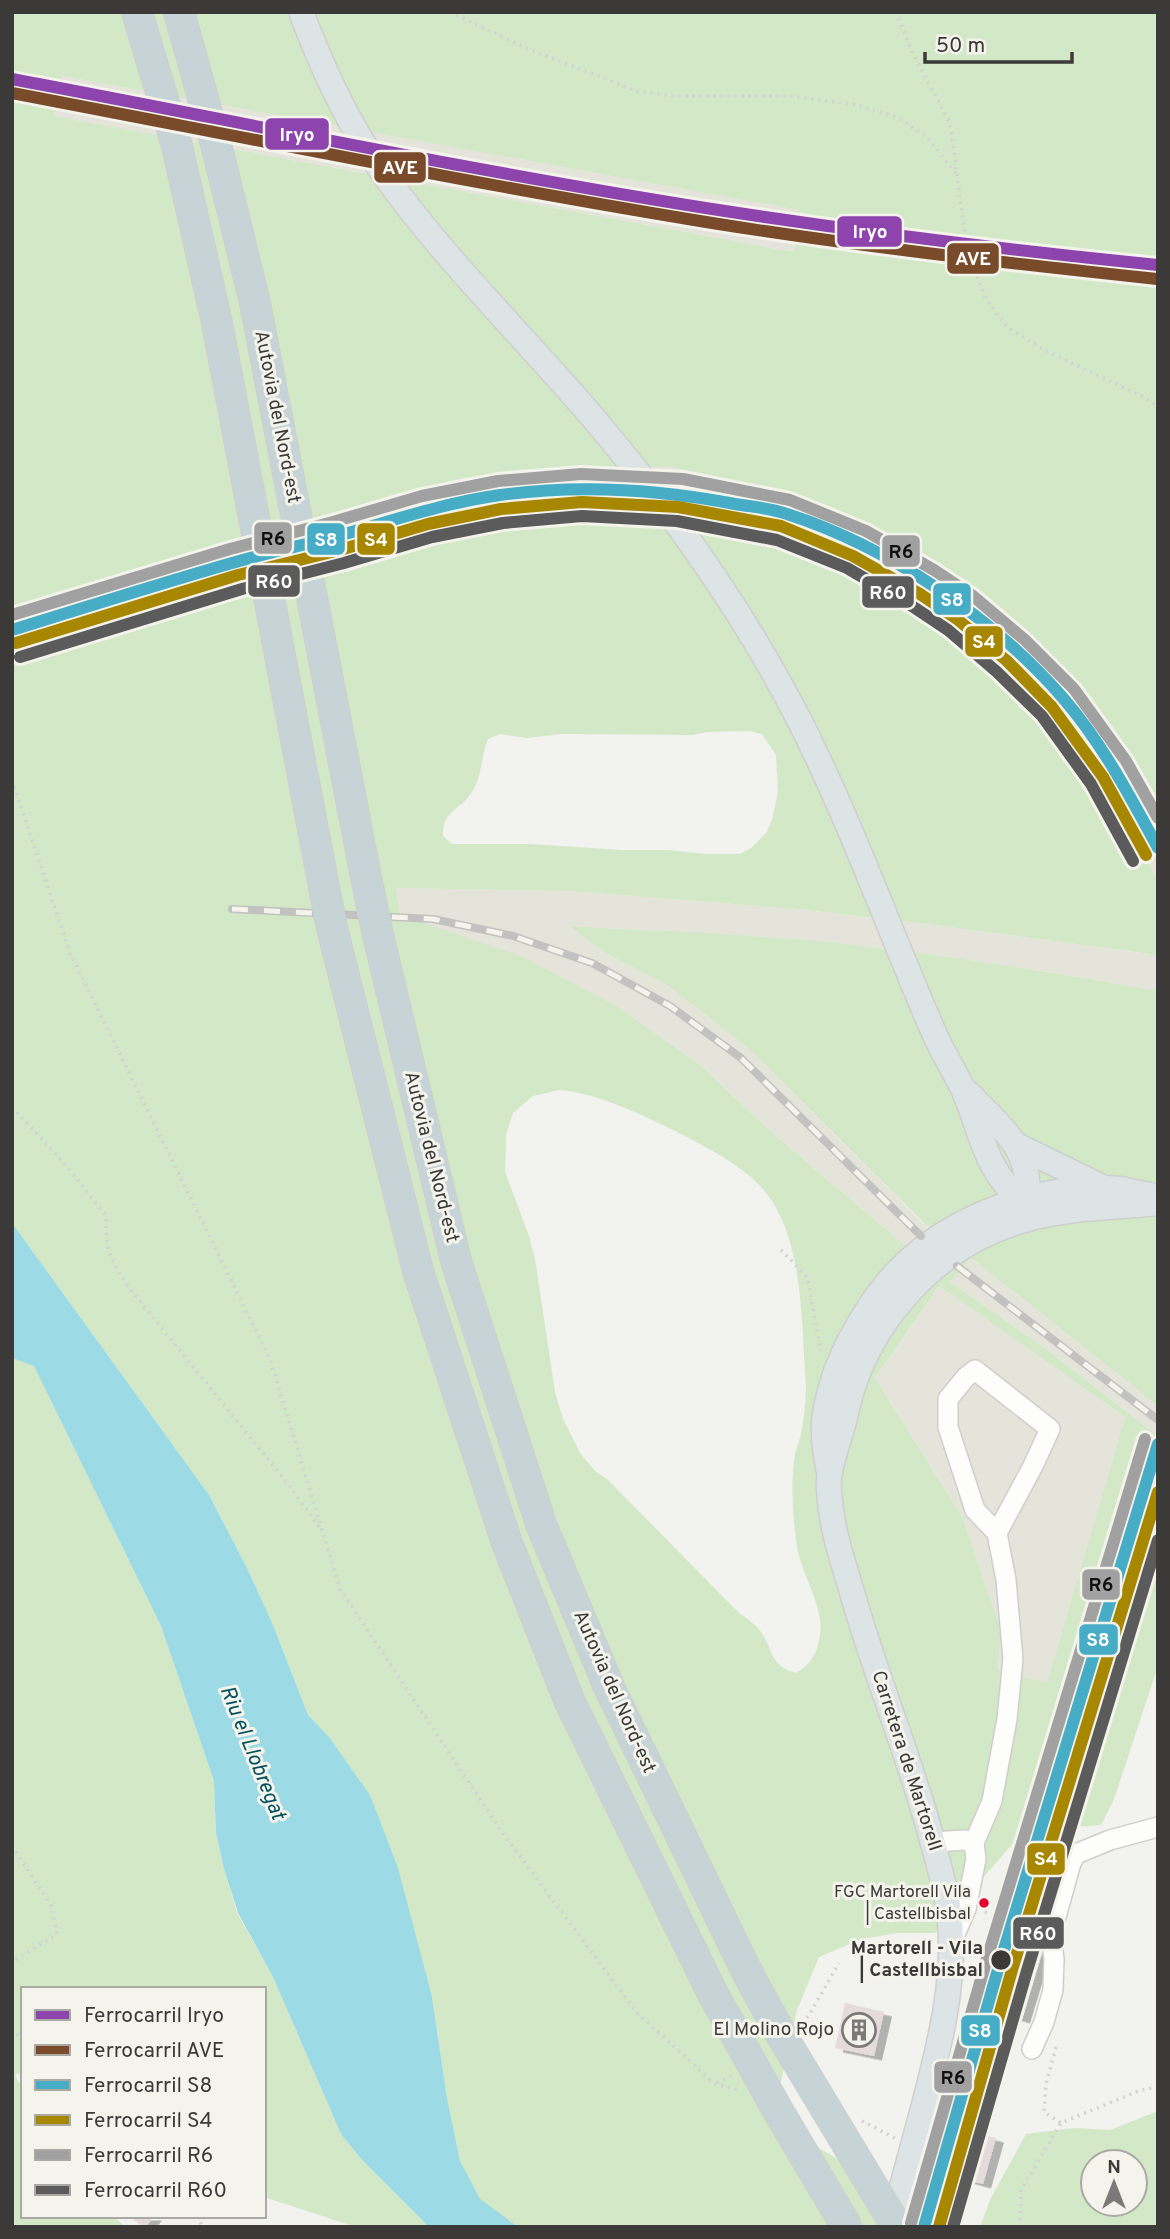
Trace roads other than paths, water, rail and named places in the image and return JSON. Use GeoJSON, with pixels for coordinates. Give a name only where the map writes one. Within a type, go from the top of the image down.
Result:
{"type":"FeatureCollection","features":[{"type":"Feature","properties":{"kind":"highway","name":"Autovia del Nord-est"},"geometry":{"type":"LineString","coordinates":[[137,12],[177,146],[217,323],[332,928],[418,1271],[507,1543],[569,1700],[712,1992],[847,2227]]}},
{"type":"Feature","properties":{"kind":"highway","name":"Autovia del Nord-est"},"geometry":{"type":"LineString","coordinates":[[179,12],[218,152],[255,303],[377,931],[456,1261],[541,1524],[609,1687],[747,1972],[782,2036],[897,2227]]}},
{"type":"Feature","properties":{"kind":"main road"},"geometry":{"type":"LineString","coordinates":[[301,12],[325,72],[352,124],[392,185],[428,231],[622,455],[665,508],[728,596],[794,709],[822,767],[936,1037],[962,1087],[991,1160],[1004,1183],[1015,1194],[1026,1199],[1081,1209]]}},
{"type":"Feature","properties":{"kind":"main road"},"geometry":{"type":"LineString","coordinates":[[962,1087],[1016,1145],[1108,1188],[1158,1197]]}},
{"type":"Feature","properties":{"kind":"main road"},"geometry":{"type":"LineString","coordinates":[[901,1303],[917,1270],[979,1227],[1008,1215],[1021,1206],[1026,1199],[1028,1187],[1016,1145]]}},
{"type":"Feature","properties":{"kind":"main road"},"geometry":{"type":"LineString","coordinates":[[977,1216],[988,1198],[991,1160]]}},
{"type":"Feature","properties":{"kind":"main road"},"geometry":{"type":"LineString","coordinates":[[843,1384],[840,1359],[861,1319],[900,1268],[918,1254],[977,1216],[1026,1199],[1060,1191],[1108,1188]]}},
{"type":"Feature","properties":{"kind":"main road"},"geometry":{"type":"LineString","coordinates":[[843,1384],[901,1303],[931,1270],[972,1241],[1018,1221],[1081,1209],[1158,1203]]}},
{"type":"Feature","properties":{"kind":"main road","name":"Carretera de Martorell"},"geometry":{"type":"LineString","coordinates":[[843,1384],[830,1477],[832,1517],[857,1612],[933,1842],[949,1913],[952,1942],[947,2006],[940,2040],[891,2227]]}},
{"type":"Feature","properties":{"kind":"street"},"geometry":{"type":"LineString","coordinates":[[952,1942],[966,1909],[976,1859],[974,1843],[992,1801],[1007,1719],[1013,1660],[1006,1580],[997,1533],[975,1510],[948,1427],[948,1399],[975,1370],[1050,1429],[997,1533]]}},
{"type":"Feature","properties":{"kind":"street"},"geometry":{"type":"LineString","coordinates":[[1032,2049],[1044,2022],[1053,1990],[1054,1959],[1051,1935],[1071,1863],[1076,1854],[1110,1840],[1158,1827]]}},
{"type":"Feature","properties":{"kind":"street"},"geometry":{"type":"LineString","coordinates":[[933,1842],[965,1840],[974,1843]]}},
{"type":"Feature","properties":{"kind":"street"},"geometry":{"type":"LineString","coordinates":[[942,1878],[973,1875]]}},
{"type":"Feature","properties":{"kind":"water","name":"Riu el Llobregat"},"geometry":{"type":"Polygon","coordinates":[[[12,1223],[209,1495],[273,1625],[308,1715],[329,1737],[370,1795],[398,1868],[432,1997],[447,2098],[460,2161],[480,2199],[518,2227],[429,2227],[362,2160],[341,2134],[273,1977],[238,1913],[216,1832],[214,1781],[161,1626],[34,1366],[12,1358],[12,1223]]]}},
{"type":"Feature","properties":{"kind":"railway"},"geometry":{"type":"LineString","coordinates":[[232,909],[433,919],[513,936],[592,963],[670,1006],[741,1058],[921,1236]]}},
{"type":"Feature","properties":{"kind":"railway"},"geometry":{"type":"LineString","coordinates":[[957,1266],[1158,1420]]}},
{"type":"Feature","properties":{"kind":"rail line","name":"Iryo"},"geometry":{"type":"LineString","coordinates":[[12,79],[624,195],[935,240],[1158,265]]}},
{"type":"Feature","properties":{"kind":"rail line","name":"AVE"},"geometry":{"type":"LineString","coordinates":[[12,93],[445,176],[706,222],[931,254],[1157,279]]}},
{"type":"Feature","properties":{"kind":"rail line","name":"R6"},"geometry":{"type":"LineString","coordinates":[[12,615],[230,549],[422,496],[498,481],[581,474],[683,479],[790,500],[866,531],[973,596],[1025,640],[1074,689],[1126,761],[1158,818]]}},
{"type":"Feature","properties":{"kind":"rail line","name":"S8"},"geometry":{"type":"LineString","coordinates":[[12,630],[245,559],[479,498],[560,490],[618,490],[677,495],[768,509],[825,528],[900,565],[937,588],[1005,640],[1035,668],[1077,715],[1103,752],[1158,848]]}},
{"type":"Feature","properties":{"kind":"rail line","name":"S4"},"geometry":{"type":"LineString","coordinates":[[16,643],[238,575],[340,550],[428,524],[501,509],[582,502],[678,507],[781,526],[853,556],[920,594],[957,619],[1007,661],[1052,707],[1103,777],[1146,855]]}},
{"type":"Feature","properties":{"kind":"rail line","name":"R60"},"geometry":{"type":"LineString","coordinates":[[20,657],[242,589],[432,537],[503,523],[582,516],[677,521],[777,540],[847,568],[948,630],[1042,716],[1091,784],[1133,861]]}},
{"type":"Feature","properties":{"kind":"rail line","name":"R6"},"geometry":{"type":"LineString","coordinates":[[911,2223],[986,1962],[1145,1439]]}},
{"type":"Feature","properties":{"kind":"rail line","name":"S8"},"geometry":{"type":"LineString","coordinates":[[924,2227],[999,1966],[1158,1444]]}},
{"type":"Feature","properties":{"kind":"rail line","name":"S4"},"geometry":{"type":"LineString","coordinates":[[939,2227],[1012,1970],[1158,1492]]}},
{"type":"Feature","properties":{"kind":"rail line","name":"R60"},"geometry":{"type":"LineString","coordinates":[[953,2227],[1026,1974],[1158,1540]]}},
{"type":"Feature","properties":{"kind":"place","name":"FGC Martorell Vila | Castellbisbal"},"geometry":{"type":"Point","coordinates":[984,1903]}},
{"type":"Feature","properties":{"kind":"place","name":"Martorell - Vila | Castellbisbal"},"geometry":{"type":"Point","coordinates":[1001,1960]}},
{"type":"Feature","properties":{"kind":"place","name":"El Molino Rojo"},"geometry":{"type":"Point","coordinates":[859,2030]}}]}
